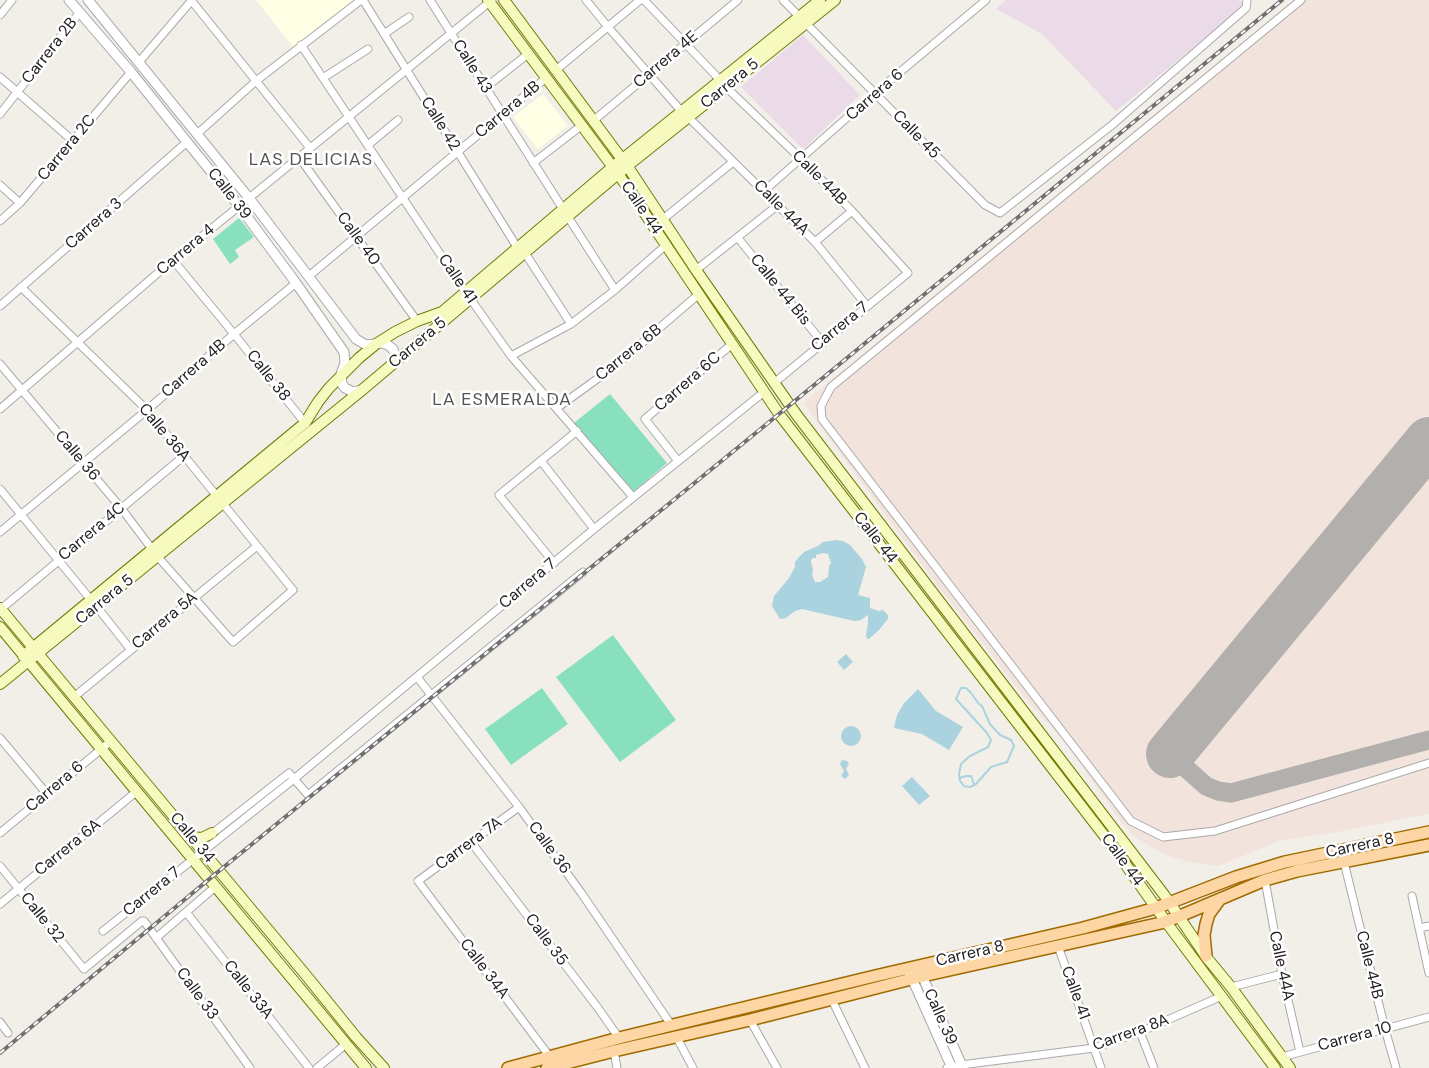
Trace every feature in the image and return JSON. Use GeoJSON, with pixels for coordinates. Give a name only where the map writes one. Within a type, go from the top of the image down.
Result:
{"type":"FeatureCollection","features":[{"type":"Feature","properties":{"kind":"main road","name":"Calle 44"},"geometry":{"type":"LineString","coordinates":[[504,0],[625,163],[696,270],[796,414],[1180,916],[1206,956],[1290,1068]]}},
{"type":"Feature","properties":{"kind":"main road","name":"Carrera 5"},"geometry":{"type":"LineString","coordinates":[[803,20],[820,0]]}},
{"type":"Feature","properties":{"kind":"main road","name":"Carrera 5"},"geometry":{"type":"LineString","coordinates":[[0,684],[26,658],[219,500],[362,390],[468,295],[625,163],[803,20],[835,0]]}},
{"type":"Feature","properties":{"kind":"main road","name":"Calle 44"},"geometry":{"type":"LineString","coordinates":[[490,1],[616,171],[786,423],[1116,851],[1275,1068]]}},
{"type":"Feature","properties":{"kind":"main road","name":"Carrera 5"},"geometry":{"type":"LineString","coordinates":[[219,500],[305,423],[318,402],[341,374],[376,344],[417,321],[442,312],[468,295]]}},
{"type":"Feature","properties":{"kind":"main road","name":"Calle 34"},"geometry":{"type":"LineString","coordinates":[[0,608],[356,1037],[384,1068]]}},
{"type":"Feature","properties":{"kind":"main road","name":"Calle 34"},"geometry":{"type":"LineString","coordinates":[[0,627],[366,1068]]}},
{"type":"Feature","properties":{"kind":"main road","name":"Carrera 8"},"geometry":{"type":"LineString","coordinates":[[508,1068],[614,1050],[674,1031],[915,973],[1156,908],[1236,877],[1285,862],[1429,832]]}},
{"type":"Feature","properties":{"kind":"main road"},"geometry":{"type":"LineString","coordinates":[[191,836],[202,838],[212,833]]}},
{"type":"Feature","properties":{"kind":"main road","name":"Carrera 8"},"geometry":{"type":"LineString","coordinates":[[549,1062],[619,1038],[750,1020],[832,1000],[915,973],[1058,946],[1166,921],[1265,880],[1297,871],[1429,845]]}},
{"type":"Feature","properties":{"kind":"main road"},"geometry":{"type":"LineString","coordinates":[[1206,956],[1204,934],[1206,924],[1212,910],[1222,898]]}},
{"type":"Feature","properties":{"kind":"main road"},"geometry":{"type":"LineString","coordinates":[[295,982],[305,974]]}},
{"type":"Feature","properties":{"kind":"street"},"geometry":{"type":"LineString","coordinates":[[0,15],[12,0]]}},
{"type":"Feature","properties":{"kind":"street","name":"Calle 39"},"geometry":{"type":"LineString","coordinates":[[69,0],[131,72],[239,206],[296,283],[344,352],[345,363],[341,374]]}},
{"type":"Feature","properties":{"kind":"street","name":"Calle 39"},"geometry":{"type":"LineString","coordinates":[[88,0],[249,198],[356,339],[366,345],[382,343],[393,349],[394,361],[390,366]]}},
{"type":"Feature","properties":{"kind":"street"},"geometry":{"type":"LineString","coordinates":[[139,62],[191,0],[310,148]]}},
{"type":"Feature","properties":{"kind":"street"},"geometry":{"type":"LineString","coordinates":[[198,134],[256,81],[362,0]]}},
{"type":"Feature","properties":{"kind":"street","name":"Calle 42"},"geometry":{"type":"LineString","coordinates":[[362,0],[570,324]]}},
{"type":"Feature","properties":{"kind":"street","name":"Calle 43"},"geometry":{"type":"LineString","coordinates":[[430,0],[615,290]]}},
{"type":"Feature","properties":{"kind":"street","name":"Calle 44A"},"geometry":{"type":"LineString","coordinates":[[586,0],[685,114],[815,242],[867,306]]}},
{"type":"Feature","properties":{"kind":"street","name":"Carrera 4B"},"geometry":{"type":"LineString","coordinates":[[556,70],[642,0]]}},
{"type":"Feature","properties":{"kind":"street","name":"Calle 44B"},"geometry":{"type":"LineString","coordinates":[[642,0],[723,84],[852,211],[908,273]]}},
{"type":"Feature","properties":{"kind":"street","name":"Carrera 4E"},"geometry":{"type":"LineString","coordinates":[[593,121],[738,0]]}},
{"type":"Feature","properties":{"kind":"street","name":"Calle 45"},"geometry":{"type":"LineString","coordinates":[[783,0],[985,206],[1000,213],[1112,125],[1246,8],[1247,0]]}},
{"type":"Feature","properties":{"kind":"street","name":"Carrera 6"},"geometry":{"type":"LineString","coordinates":[[764,191],[875,93],[986,0]]}},
{"type":"Feature","properties":{"kind":"street"},"geometry":{"type":"LineString","coordinates":[[1301,0],[832,387],[821,406],[822,419],[1131,822],[1162,837],[1214,831],[1429,763]]}},
{"type":"Feature","properties":{"kind":"street","name":"Carrera 4"},"geometry":{"type":"LineString","coordinates":[[0,409],[173,260],[490,1]]}},
{"type":"Feature","properties":{"kind":"street","name":"Carrera 2B"},"geometry":{"type":"LineString","coordinates":[[0,114],[80,12]]}},
{"type":"Feature","properties":{"kind":"street"},"geometry":{"type":"LineString","coordinates":[[384,34],[409,17]]}},
{"type":"Feature","properties":{"kind":"street","name":"Calle 41"},"geometry":{"type":"LineString","coordinates":[[301,45],[468,295],[511,356],[633,497]]}},
{"type":"Feature","properties":{"kind":"street"},"geometry":{"type":"LineString","coordinates":[[323,78],[368,49]]}},
{"type":"Feature","properties":{"kind":"street"},"geometry":{"type":"LineString","coordinates":[[485,88],[528,54]]}},
{"type":"Feature","properties":{"kind":"street","name":"Carrera 2C"},"geometry":{"type":"LineString","coordinates":[[0,221],[20,202],[131,72]]}},
{"type":"Feature","properties":{"kind":"street"},"geometry":{"type":"LineString","coordinates":[[0,77],[73,140]]}},
{"type":"Feature","properties":{"kind":"street","name":"Carrera 4B"},"geometry":{"type":"LineString","coordinates":[[309,276],[546,78]]}},
{"type":"Feature","properties":{"kind":"street"},"geometry":{"type":"LineString","coordinates":[[368,145],[398,120]]}},
{"type":"Feature","properties":{"kind":"street"},"geometry":{"type":"LineString","coordinates":[[533,163],[581,126]]}},
{"type":"Feature","properties":{"kind":"street","name":"Carrera 3"},"geometry":{"type":"LineString","coordinates":[[0,306],[187,142]]}},
{"type":"Feature","properties":{"kind":"street","name":"Calle 40"},"geometry":{"type":"LineString","coordinates":[[299,157],[417,321]]}},
{"type":"Feature","properties":{"kind":"street"},"geometry":{"type":"LineString","coordinates":[[662,220],[733,162]]}},
{"type":"Feature","properties":{"kind":"street"},"geometry":{"type":"LineString","coordinates":[[0,185],[20,202]]}},
{"type":"Feature","properties":{"kind":"street"},"geometry":{"type":"LineString","coordinates":[[696,270],[778,205]]}},
{"type":"Feature","properties":{"kind":"street"},"geometry":{"type":"LineString","coordinates":[[815,242],[852,211]]}},
{"type":"Feature","properties":{"kind":"street","name":"Calle 44 Bis"},"geometry":{"type":"LineString","coordinates":[[738,238],[822,342]]}},
{"type":"Feature","properties":{"kind":"street"},"geometry":{"type":"LineString","coordinates":[[511,356],[570,324],[615,290],[666,245]]}},
{"type":"Feature","properties":{"kind":"street","name":"Calle 38"},"geometry":{"type":"LineString","coordinates":[[173,260],[305,423]]}},
{"type":"Feature","properties":{"kind":"street","name":"Carrera 7"},"geometry":{"type":"LineString","coordinates":[[774,383],[908,273]]}},
{"type":"Feature","properties":{"kind":"street","name":"Carrera 4B"},"geometry":{"type":"LineString","coordinates":[[0,532],[296,283]]}},
{"type":"Feature","properties":{"kind":"street","name":"Calle 36A"},"geometry":{"type":"LineString","coordinates":[[21,287],[147,410],[293,590],[233,642]]}},
{"type":"Feature","properties":{"kind":"street","name":"Carrera 6B"},"geometry":{"type":"LineString","coordinates":[[557,408],[615,366],[699,294]]}},
{"type":"Feature","properties":{"kind":"street","name":"Carrera 6C"},"geometry":{"type":"LineString","coordinates":[[678,461],[645,419],[732,344]]}},
{"type":"Feature","properties":{"kind":"street","name":"Calle 36"},"geometry":{"type":"LineString","coordinates":[[0,364],[121,508],[155,553],[233,642]]}},
{"type":"Feature","properties":{"kind":"street"},"geometry":{"type":"LineString","coordinates":[[341,374],[342,384],[345,388],[353,392],[362,390]]}},
{"type":"Feature","properties":{"kind":"street","name":"Carrera 7"},"geometry":{"type":"LineString","coordinates":[[103,931],[200,848],[294,778],[594,529],[764,392]]}},
{"type":"Feature","properties":{"kind":"street"},"geometry":{"type":"LineString","coordinates":[[554,563],[499,495],[577,432]]}},
{"type":"Feature","properties":{"kind":"street","name":"Carrera 4C"},"geometry":{"type":"LineString","coordinates":[[0,608],[184,456]]}},
{"type":"Feature","properties":{"kind":"street"},"geometry":{"type":"LineString","coordinates":[[542,461],[594,529]]}},
{"type":"Feature","properties":{"kind":"street"},"geometry":{"type":"LineString","coordinates":[[0,489],[131,650]]}},
{"type":"Feature","properties":{"kind":"street","name":"Carrera 5A"},"geometry":{"type":"LineString","coordinates":[[74,697],[257,546]]}},
{"type":"Feature","properties":{"kind":"street"},"geometry":{"type":"LineString","coordinates":[[294,778],[308,795],[583,572]]}},
{"type":"Feature","properties":{"kind":"street","name":"Calle 36"},"geometry":{"type":"LineString","coordinates":[[416,677],[519,807],[582,894],[674,1031],[693,1068]]}},
{"type":"Feature","properties":{"kind":"street"},"geometry":{"type":"LineString","coordinates":[[0,738],[47,794]]}},
{"type":"Feature","properties":{"kind":"street","name":"Carrera 6"},"geometry":{"type":"LineString","coordinates":[[0,833],[111,741]]}},
{"type":"Feature","properties":{"kind":"street","name":"Carrera 7"},"geometry":{"type":"LineString","coordinates":[[200,848],[212,833],[288,773],[294,778]]}},
{"type":"Feature","properties":{"kind":"street","name":"Carrera 6A"},"geometry":{"type":"LineString","coordinates":[[0,904],[136,792]]}},
{"type":"Feature","properties":{"kind":"street","name":"Carrera 7A"},"geometry":{"type":"LineString","coordinates":[[418,881],[519,807]]}},
{"type":"Feature","properties":{"kind":"street","name":"Calle 35"},"geometry":{"type":"LineString","coordinates":[[471,842],[619,1038]]}},
{"type":"Feature","properties":{"kind":"street","name":"Calle 44B"},"geometry":{"type":"LineString","coordinates":[[1344,862],[1396,1068]]}},
{"type":"Feature","properties":{"kind":"street","name":"Calle 32"},"geometry":{"type":"LineString","coordinates":[[0,866],[84,969],[143,921]]}},
{"type":"Feature","properties":{"kind":"street","name":"Calle 44A"},"geometry":{"type":"LineString","coordinates":[[1265,880],[1282,974],[1300,1052]]}},
{"type":"Feature","properties":{"kind":"street","name":"Calle 34A"},"geometry":{"type":"LineString","coordinates":[[418,881],[549,1062]]}},
{"type":"Feature","properties":{"kind":"street"},"geometry":{"type":"LineString","coordinates":[[156,938],[215,887]]}},
{"type":"Feature","properties":{"kind":"street"},"geometry":{"type":"LineString","coordinates":[[1412,896],[1429,973]]}},
{"type":"Feature","properties":{"kind":"street","name":"Calle 33A"},"geometry":{"type":"LineString","coordinates":[[186,912],[309,1068]]}},
{"type":"Feature","properties":{"kind":"street","name":"Calle 33"},"geometry":{"type":"LineString","coordinates":[[143,921],[250,1068]]}},
{"type":"Feature","properties":{"kind":"street"},"geometry":{"type":"LineString","coordinates":[[1419,928],[1429,926]]}},
{"type":"Feature","properties":{"kind":"street","name":"Calle 41"},"geometry":{"type":"LineString","coordinates":[[1058,946],[1101,1068]]}},
{"type":"Feature","properties":{"kind":"street","name":"Calle 39"},"geometry":{"type":"LineString","coordinates":[[915,973],[955,1067]]}},
{"type":"Feature","properties":{"kind":"street"},"geometry":{"type":"LineString","coordinates":[[1231,987],[1282,974]]}},
{"type":"Feature","properties":{"kind":"street","name":"Carrera 8A"},"geometry":{"type":"LineString","coordinates":[[955,1067],[1094,1048],[1140,1032],[1222,996]]}},
{"type":"Feature","properties":{"kind":"street"},"geometry":{"type":"LineString","coordinates":[[832,1000],[865,1068]]}},
{"type":"Feature","properties":{"kind":"street","name":"Carrera 10"},"geometry":{"type":"LineString","coordinates":[[1282,1057],[1429,1017]]}},
{"type":"Feature","properties":{"kind":"street"},"geometry":{"type":"LineString","coordinates":[[750,1020],[777,1068]]}},
{"type":"Feature","properties":{"kind":"street"},"geometry":{"type":"LineString","coordinates":[[0,1022],[8,1033]]}},
{"type":"Feature","properties":{"kind":"street"},"geometry":{"type":"LineString","coordinates":[[1140,1032],[1154,1068]]}},
{"type":"Feature","properties":{"kind":"street"},"geometry":{"type":"LineString","coordinates":[[317,1068],[346,1044]]}},
{"type":"Feature","properties":{"kind":"street"},"geometry":{"type":"LineString","coordinates":[[614,1050],[617,1068]]}},
{"type":"Feature","properties":{"kind":"shaded area"},"geometry":{"type":"Polygon","coordinates":[[[256,0],[357,0],[294,48],[256,0]]]}},
{"type":"Feature","properties":{"kind":"shaded area"},"geometry":{"type":"Polygon","coordinates":[[[1006,0],[1240,0],[1245,5],[1116,111],[1042,34],[996,9],[1006,0]]]}},
{"type":"Feature","properties":{"kind":"shaded area"},"geometry":{"type":"Polygon","coordinates":[[[1294,0],[1429,0],[1429,814],[1279,841],[1219,866],[1207,865],[1169,856],[1133,835],[1122,823],[1063,740],[1027,700],[937,585],[803,403],[1294,0]]]}},
{"type":"Feature","properties":{"kind":"shaded area"},"geometry":{"type":"Polygon","coordinates":[[[803,35],[860,95],[803,149],[741,87],[803,35]]]}},
{"type":"Feature","properties":{"kind":"shaded area"},"geometry":{"type":"Polygon","coordinates":[[[543,94],[568,126],[538,149],[513,117],[543,94]]]}},
{"type":"Feature","properties":{"kind":"green space"},"geometry":{"type":"Polygon","coordinates":[[[239,218],[254,237],[235,250],[239,257],[230,264],[213,239],[239,218]]]}},
{"type":"Feature","properties":{"kind":"green space"},"geometry":{"type":"Polygon","coordinates":[[[610,394],[667,463],[632,493],[574,423],[610,394]]]}},
{"type":"Feature","properties":{"kind":"green space"},"geometry":{"type":"Polygon","coordinates":[[[613,635],[676,720],[620,762],[556,677],[613,635]]]}},
{"type":"Feature","properties":{"kind":"green space"},"geometry":{"type":"Polygon","coordinates":[[[542,688],[568,724],[511,765],[485,729],[542,688]]]}},
{"type":"Feature","properties":{"kind":"water"},"geometry":{"type":"Polygon","coordinates":[[[836,540],[850,545],[866,567],[858,595],[870,598],[870,608],[879,611],[883,610],[888,615],[888,619],[869,639],[867,639],[866,635],[868,615],[861,620],[854,621],[802,609],[795,611],[786,618],[780,619],[772,606],[774,596],[789,578],[795,567],[795,562],[804,552],[823,542],[836,540]],[[823,553],[816,555],[816,558],[812,558],[812,575],[815,582],[820,582],[828,577],[831,563],[828,554],[823,553]]]}},
{"type":"Feature","properties":{"kind":"water"},"geometry":{"type":"Polygon","coordinates":[[[846,654],[853,662],[844,670],[837,662],[846,654]]]}},
{"type":"Feature","properties":{"kind":"water"},"geometry":{"type":"Polygon","coordinates":[[[918,689],[936,711],[963,727],[949,750],[922,734],[894,728],[897,715],[904,703],[918,689]]]}},
{"type":"Feature","properties":{"kind":"water"},"geometry":{"type":"Polygon","coordinates":[[[851,726],[858,729],[861,736],[858,743],[851,746],[844,743],[841,736],[844,729],[851,726]]]}},
{"type":"Feature","properties":{"kind":"water"},"geometry":{"type":"Polygon","coordinates":[[[842,760],[847,761],[849,764],[846,769],[849,775],[845,779],[841,776],[844,771],[840,764],[842,760]]]}},
{"type":"Feature","properties":{"kind":"water"},"geometry":{"type":"Polygon","coordinates":[[[912,777],[930,796],[919,805],[902,786],[912,777]]]}},
{"type":"Feature","properties":{"kind":"waterway"},"geometry":{"type":"LineString","coordinates":[[961,688],[966,688],[971,693],[982,706],[990,724],[1000,735],[1011,740],[1014,746],[1007,762],[991,767],[976,784],[970,787],[964,786],[960,781],[961,764],[970,756],[988,747],[991,740],[987,733],[956,699],[961,688]]}},
{"type":"Feature","properties":{"kind":"waterway"},"geometry":{"type":"LineString","coordinates":[[960,778],[971,776],[974,784]]}},
{"type":"Feature","properties":{"kind":"taxiway"},"geometry":{"type":"LineString","coordinates":[[1170,754],[1206,786],[1218,791],[1231,793],[1429,740]]}},
{"type":"Feature","properties":{"kind":"runway"},"geometry":{"type":"LineString","coordinates":[[1170,754],[1429,441]]}},
{"type":"Feature","properties":{"kind":"railway"},"geometry":{"type":"LineString","coordinates":[[0,1053],[219,871],[1282,0]]}},
{"type":"Feature","properties":{"kind":"district","name":"LAS DELICIAS"},"geometry":{"type":"Point","coordinates":[311,160]}},
{"type":"Feature","properties":{"kind":"district","name":"LA ESMERALDA"},"geometry":{"type":"Point","coordinates":[502,400]}}]}
